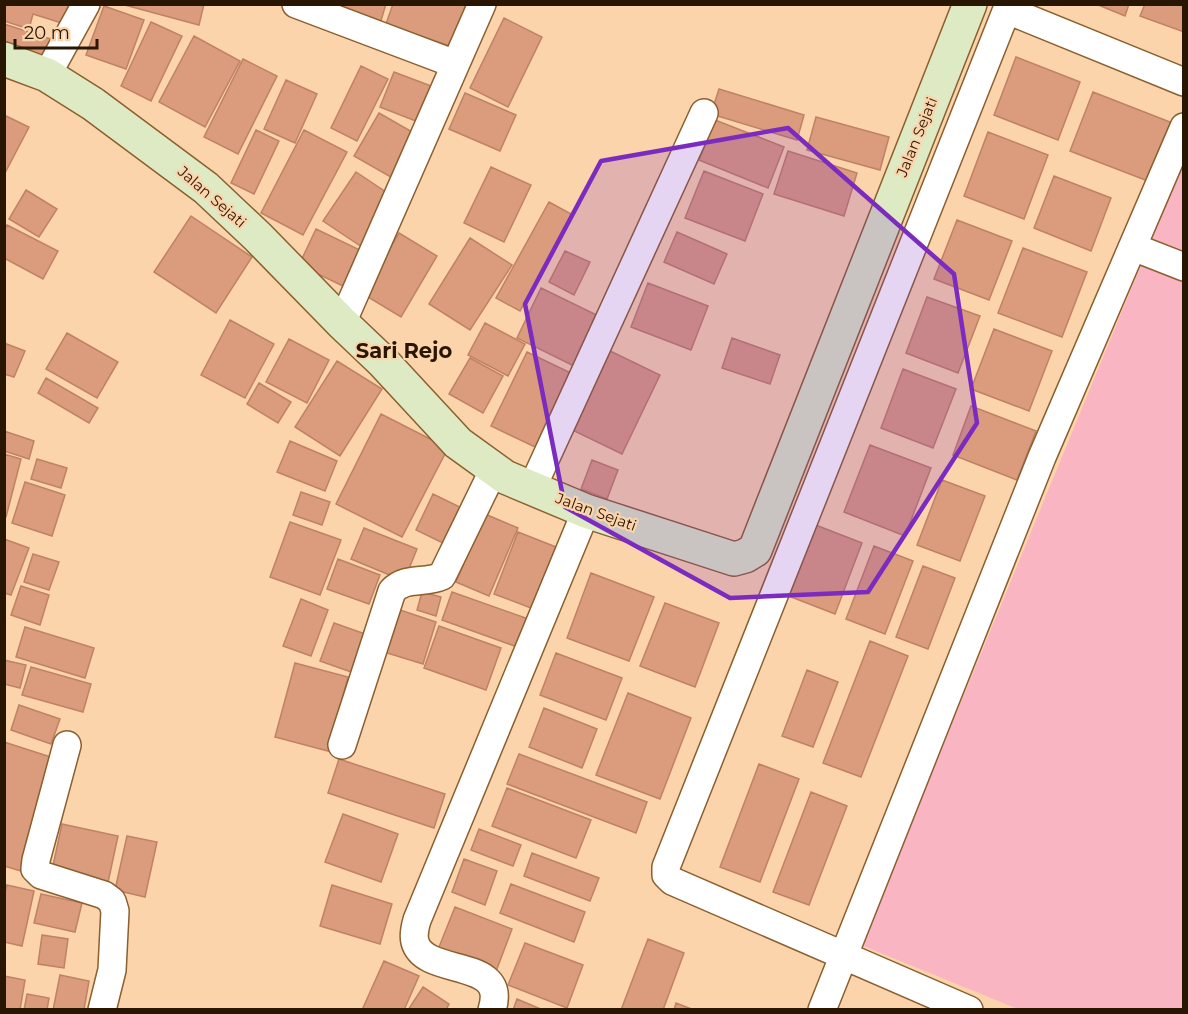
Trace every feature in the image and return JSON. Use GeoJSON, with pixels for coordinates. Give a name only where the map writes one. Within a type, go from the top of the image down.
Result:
{"type":"FeatureCollection","features":[{"type":"Feature","properties":{"kind":"street"},"geometry":{"type":"LineString","coordinates":[[47,75],[86,4]]}},
{"type":"Feature","properties":{"kind":"street"},"geometry":{"type":"LineString","coordinates":[[296,4],[455,64]]}},
{"type":"Feature","properties":{"kind":"street"},"geometry":{"type":"LineString","coordinates":[[342,323],[482,4]]}},
{"type":"Feature","properties":{"kind":"street","name":"Jalan Sejati"},"geometry":{"type":"LineString","coordinates":[[4,59],[47,75],[93,104],[206,188],[383,362],[458,442],[505,477],[586,511],[734,559],[754,550],[970,4]]}},
{"type":"Feature","properties":{"kind":"street"},"geometry":{"type":"LineString","coordinates":[[969,1010],[672,881],[666,874],[666,867],[1008,7],[1184,82]]}},
{"type":"Feature","properties":{"kind":"street"},"geometry":{"type":"LineString","coordinates":[[532,488],[704,113]]}},
{"type":"Feature","properties":{"kind":"street"},"geometry":{"type":"LineString","coordinates":[[822,1010],[1042,457],[1184,127]]}},
{"type":"Feature","properties":{"kind":"street"},"geometry":{"type":"LineString","coordinates":[[1133,247],[1184,267]]}},
{"type":"Feature","properties":{"kind":"street"},"geometry":{"type":"LineString","coordinates":[[342,745],[392,591],[405,581],[435,579],[442,576],[494,469]]}},
{"type":"Feature","properties":{"kind":"street"},"geometry":{"type":"LineString","coordinates":[[492,1010],[495,1001],[494,988],[489,982],[477,974],[434,960],[417,948],[414,940],[417,920],[586,511]]}},
{"type":"Feature","properties":{"kind":"street"},"geometry":{"type":"LineString","coordinates":[[67,745],[35,869],[41,875],[104,895],[112,901],[115,911],[112,970],[102,1010]]}},
{"type":"Feature","properties":{"kind":"highlighted area"},"geometry":{"type":"Polygon","coordinates":[[[788,128],[954,274],[977,423],[868,592],[730,598],[565,507],[525,304],[601,161],[788,128]]]}},
{"type":"Feature","properties":{"kind":"shaded area"},"geometry":{"type":"Polygon","coordinates":[[[1183,163],[1183,1009],[1018,1009],[861,945],[1183,163]]]}},
{"type":"Feature","properties":{"kind":"building"},"geometry":{"type":"Polygon","coordinates":[[[4,4],[69,4],[74,6],[68,25],[33,14],[29,29],[4,21],[4,4]]]}},
{"type":"Feature","properties":{"kind":"building"},"geometry":{"type":"Polygon","coordinates":[[[121,4],[204,4],[199,25],[121,4]]]}},
{"type":"Feature","properties":{"kind":"building"},"geometry":{"type":"Polygon","coordinates":[[[336,4],[386,4],[379,27],[333,13],[336,4]]]}},
{"type":"Feature","properties":{"kind":"building"},"geometry":{"type":"Polygon","coordinates":[[[393,4],[475,4],[459,49],[386,24],[393,4]]]}},
{"type":"Feature","properties":{"kind":"building"},"geometry":{"type":"Polygon","coordinates":[[[1096,4],[1129,4],[1125,16],[1096,4]]]}},
{"type":"Feature","properties":{"kind":"building"},"geometry":{"type":"Polygon","coordinates":[[[1145,4],[1184,4],[1184,32],[1140,16],[1145,4]]]}},
{"type":"Feature","properties":{"kind":"building"},"geometry":{"type":"Polygon","coordinates":[[[104,6],[144,20],[126,69],[86,55],[104,6]]]}},
{"type":"Feature","properties":{"kind":"building"},"geometry":{"type":"Polygon","coordinates":[[[504,18],[542,37],[508,107],[470,88],[504,18]]]}},
{"type":"Feature","properties":{"kind":"building"},"geometry":{"type":"Polygon","coordinates":[[[151,22],[182,36],[151,101],[121,86],[151,22]]]}},
{"type":"Feature","properties":{"kind":"building"},"geometry":{"type":"Polygon","coordinates":[[[4,24],[54,40],[47,61],[4,48],[4,24]]]}},
{"type":"Feature","properties":{"kind":"building"},"geometry":{"type":"Polygon","coordinates":[[[194,36],[240,61],[205,127],[159,102],[194,36]]]}},
{"type":"Feature","properties":{"kind":"building"},"geometry":{"type":"Polygon","coordinates":[[[1016,57],[1080,82],[1058,140],[994,115],[1016,57]]]}},
{"type":"Feature","properties":{"kind":"building"},"geometry":{"type":"Polygon","coordinates":[[[243,59],[277,76],[238,154],[204,137],[243,59]]]}},
{"type":"Feature","properties":{"kind":"building"},"geometry":{"type":"Polygon","coordinates":[[[361,66],[388,79],[357,141],[331,128],[361,66]]]}},
{"type":"Feature","properties":{"kind":"building"},"geometry":{"type":"Polygon","coordinates":[[[394,72],[439,89],[426,125],[380,107],[394,72]]]}},
{"type":"Feature","properties":{"kind":"building"},"geometry":{"type":"Polygon","coordinates":[[[286,80],[317,94],[295,143],[264,129],[286,80]]]}},
{"type":"Feature","properties":{"kind":"building"},"geometry":{"type":"Polygon","coordinates":[[[719,89],[804,115],[797,140],[711,114],[719,89]]]}},
{"type":"Feature","properties":{"kind":"building"},"geometry":{"type":"Polygon","coordinates":[[[1093,92],[1175,124],[1153,183],[1070,151],[1093,92]]]}},
{"type":"Feature","properties":{"kind":"building"},"geometry":{"type":"Polygon","coordinates":[[[465,93],[516,115],[500,151],[449,129],[465,93]]]}},
{"type":"Feature","properties":{"kind":"building"},"geometry":{"type":"Polygon","coordinates":[[[379,113],[421,137],[396,180],[354,156],[379,113]]]}},
{"type":"Feature","properties":{"kind":"building"},"geometry":{"type":"Polygon","coordinates":[[[4,115],[29,127],[4,175],[4,115]]]}},
{"type":"Feature","properties":{"kind":"building"},"geometry":{"type":"Polygon","coordinates":[[[816,117],[889,137],[880,170],[807,150],[816,117]]]}},
{"type":"Feature","properties":{"kind":"building"},"geometry":{"type":"Polygon","coordinates":[[[715,120],[784,147],[768,188],[699,160],[715,120]]]}},
{"type":"Feature","properties":{"kind":"building"},"geometry":{"type":"Polygon","coordinates":[[[256,130],[279,141],[254,194],[231,183],[256,130]]]}},
{"type":"Feature","properties":{"kind":"building"},"geometry":{"type":"Polygon","coordinates":[[[304,130],[347,152],[303,235],[261,213],[304,130]]]}},
{"type":"Feature","properties":{"kind":"building"},"geometry":{"type":"Polygon","coordinates":[[[988,132],[1048,155],[1024,219],[964,196],[988,132]]]}},
{"type":"Feature","properties":{"kind":"building"},"geometry":{"type":"Polygon","coordinates":[[[788,151],[857,173],[844,216],[774,194],[788,151]]]}},
{"type":"Feature","properties":{"kind":"building"},"geometry":{"type":"Polygon","coordinates":[[[491,167],[531,185],[504,242],[464,223],[491,167]]]}},
{"type":"Feature","properties":{"kind":"building"},"geometry":{"type":"Polygon","coordinates":[[[704,171],[763,194],[745,241],[685,218],[704,171]]]}},
{"type":"Feature","properties":{"kind":"building"},"geometry":{"type":"Polygon","coordinates":[[[356,172],[395,198],[362,247],[323,221],[356,172]]]}},
{"type":"Feature","properties":{"kind":"building"},"geometry":{"type":"Polygon","coordinates":[[[1054,176],[1111,198],[1091,251],[1034,228],[1054,176]]]}},
{"type":"Feature","properties":{"kind":"building"},"geometry":{"type":"Polygon","coordinates":[[[26,190],[57,209],[39,237],[9,219],[26,190]]]}},
{"type":"Feature","properties":{"kind":"building"},"geometry":{"type":"Polygon","coordinates":[[[549,202],[573,215],[520,311],[496,298],[549,202]]]}},
{"type":"Feature","properties":{"kind":"building"},"geometry":{"type":"Polygon","coordinates":[[[191,216],[252,257],[216,313],[154,272],[191,216]]]}},
{"type":"Feature","properties":{"kind":"building"},"geometry":{"type":"Polygon","coordinates":[[[957,220],[1012,241],[989,300],[934,279],[957,220]]]}},
{"type":"Feature","properties":{"kind":"building"},"geometry":{"type":"Polygon","coordinates":[[[7,225],[58,251],[43,279],[4,258],[4,230],[7,225]]]}},
{"type":"Feature","properties":{"kind":"building"},"geometry":{"type":"Polygon","coordinates":[[[316,229],[362,251],[345,287],[299,265],[316,229]]]}},
{"type":"Feature","properties":{"kind":"building"},"geometry":{"type":"Polygon","coordinates":[[[677,232],[727,254],[714,284],[664,262],[677,232]]]}},
{"type":"Feature","properties":{"kind":"building"},"geometry":{"type":"Polygon","coordinates":[[[399,233],[437,256],[401,317],[363,294],[399,233]]]}},
{"type":"Feature","properties":{"kind":"building"},"geometry":{"type":"Polygon","coordinates":[[[470,238],[512,265],[470,330],[429,304],[470,238]]]}},
{"type":"Feature","properties":{"kind":"building"},"geometry":{"type":"Polygon","coordinates":[[[1023,248],[1087,272],[1062,337],[998,313],[1023,248]]]}},
{"type":"Feature","properties":{"kind":"building"},"geometry":{"type":"Polygon","coordinates":[[[565,251],[590,262],[574,295],[549,282],[565,251]]]}},
{"type":"Feature","properties":{"kind":"building"},"geometry":{"type":"Polygon","coordinates":[[[648,283],[708,306],[691,350],[631,327],[648,283]]]}},
{"type":"Feature","properties":{"kind":"building"},"geometry":{"type":"Polygon","coordinates":[[[541,288],[603,318],[578,368],[517,338],[541,288]]]}},
{"type":"Feature","properties":{"kind":"building"},"geometry":{"type":"Polygon","coordinates":[[[927,297],[980,316],[958,373],[906,353],[927,297]]]}},
{"type":"Feature","properties":{"kind":"building"},"geometry":{"type":"Polygon","coordinates":[[[230,320],[274,344],[245,398],[201,375],[230,320]]]}},
{"type":"Feature","properties":{"kind":"building"},"geometry":{"type":"Polygon","coordinates":[[[485,323],[525,344],[508,376],[468,355],[485,323]]]}},
{"type":"Feature","properties":{"kind":"building"},"geometry":{"type":"Polygon","coordinates":[[[994,329],[1052,351],[1029,411],[971,389],[994,329]]]}},
{"type":"Feature","properties":{"kind":"building"},"geometry":{"type":"Polygon","coordinates":[[[67,333],[118,362],[97,398],[46,369],[67,333]]]}},
{"type":"Feature","properties":{"kind":"building"},"geometry":{"type":"Polygon","coordinates":[[[732,338],[780,355],[770,384],[722,368],[732,338]]]}},
{"type":"Feature","properties":{"kind":"building"},"geometry":{"type":"Polygon","coordinates":[[[289,339],[329,360],[307,403],[266,382],[289,339]]]}},
{"type":"Feature","properties":{"kind":"building"},"geometry":{"type":"Polygon","coordinates":[[[4,343],[25,351],[14,377],[4,374],[4,343]]]}},
{"type":"Feature","properties":{"kind":"building"},"geometry":{"type":"Polygon","coordinates":[[[606,349],[660,375],[622,454],[568,428],[606,349]]]}},
{"type":"Feature","properties":{"kind":"building"},"geometry":{"type":"Polygon","coordinates":[[[527,352],[571,373],[535,447],[491,426],[527,352]]]}},
{"type":"Feature","properties":{"kind":"building"},"geometry":{"type":"Polygon","coordinates":[[[470,358],[503,376],[483,413],[449,394],[470,358]]]}},
{"type":"Feature","properties":{"kind":"building"},"geometry":{"type":"Polygon","coordinates":[[[337,361],[382,389],[340,456],[295,427],[337,361]]]}},
{"type":"Feature","properties":{"kind":"building"},"geometry":{"type":"Polygon","coordinates":[[[903,369],[956,389],[933,448],[881,428],[903,369]]]}},
{"type":"Feature","properties":{"kind":"building"},"geometry":{"type":"Polygon","coordinates":[[[46,378],[98,408],[89,423],[38,393],[46,378]]]}},
{"type":"Feature","properties":{"kind":"building"},"geometry":{"type":"Polygon","coordinates":[[[259,383],[291,402],[278,423],[247,404],[259,383]]]}},
{"type":"Feature","properties":{"kind":"building"},"geometry":{"type":"Polygon","coordinates":[[[971,406],[1036,431],[1017,480],[953,455],[971,406]]]}},
{"type":"Feature","properties":{"kind":"building"},"geometry":{"type":"Polygon","coordinates":[[[381,414],[448,448],[402,537],[336,504],[381,414]]]}},
{"type":"Feature","properties":{"kind":"building"},"geometry":{"type":"Polygon","coordinates":[[[4,431],[34,441],[29,459],[4,451],[4,431]]]}},
{"type":"Feature","properties":{"kind":"building"},"geometry":{"type":"Polygon","coordinates":[[[290,441],[337,461],[325,491],[277,472],[290,441]]]}},
{"type":"Feature","properties":{"kind":"building"},"geometry":{"type":"Polygon","coordinates":[[[870,445],[931,468],[905,536],[844,512],[870,445]]]}},
{"type":"Feature","properties":{"kind":"building"},"geometry":{"type":"Polygon","coordinates":[[[4,454],[21,459],[6,517],[4,517],[4,454]]]}},
{"type":"Feature","properties":{"kind":"building"},"geometry":{"type":"Polygon","coordinates":[[[37,459],[67,468],[61,488],[31,479],[37,459]]]}},
{"type":"Feature","properties":{"kind":"building"},"geometry":{"type":"Polygon","coordinates":[[[592,460],[618,470],[607,499],[581,489],[592,460]]]}},
{"type":"Feature","properties":{"kind":"building"},"geometry":{"type":"Polygon","coordinates":[[[942,480],[985,496],[960,561],[917,545],[942,480]]]}},
{"type":"Feature","properties":{"kind":"building"},"geometry":{"type":"Polygon","coordinates":[[[25,482],[65,495],[52,536],[12,523],[25,482]]]}},
{"type":"Feature","properties":{"kind":"building"},"geometry":{"type":"Polygon","coordinates":[[[301,492],[330,502],[322,525],[293,515],[301,492]]]}},
{"type":"Feature","properties":{"kind":"building"},"geometry":{"type":"Polygon","coordinates":[[[433,494],[466,510],[449,546],[416,530],[433,494]]]}},
{"type":"Feature","properties":{"kind":"building"},"geometry":{"type":"Polygon","coordinates":[[[485,514],[518,528],[489,596],[456,582],[485,514]]]}},
{"type":"Feature","properties":{"kind":"building"},"geometry":{"type":"Polygon","coordinates":[[[290,522],[341,540],[320,595],[270,577],[290,522]]]}},
{"type":"Feature","properties":{"kind":"building"},"geometry":{"type":"Polygon","coordinates":[[[808,522],[862,543],[835,614],[781,593],[808,522]]]}},
{"type":"Feature","properties":{"kind":"building"},"geometry":{"type":"Polygon","coordinates":[[[364,528],[417,549],[404,581],[351,559],[364,528]]]}},
{"type":"Feature","properties":{"kind":"building"},"geometry":{"type":"Polygon","coordinates":[[[518,532],[556,547],[531,608],[494,594],[518,532]]]}},
{"type":"Feature","properties":{"kind":"building"},"geometry":{"type":"Polygon","coordinates":[[[4,539],[29,548],[11,595],[4,593],[4,539]]]}},
{"type":"Feature","properties":{"kind":"building"},"geometry":{"type":"Polygon","coordinates":[[[874,546],[913,561],[885,634],[846,619],[874,546]]]}},
{"type":"Feature","properties":{"kind":"building"},"geometry":{"type":"Polygon","coordinates":[[[33,554],[59,562],[49,590],[24,582],[33,554]]]}},
{"type":"Feature","properties":{"kind":"building"},"geometry":{"type":"Polygon","coordinates":[[[338,559],[380,575],[369,604],[327,589],[338,559]]]}},
{"type":"Feature","properties":{"kind":"building"},"geometry":{"type":"Polygon","coordinates":[[[923,566],[955,578],[928,649],[896,637],[923,566]]]}},
{"type":"Feature","properties":{"kind":"building"},"geometry":{"type":"Polygon","coordinates":[[[591,573],[654,597],[629,661],[567,638],[591,573]]]}},
{"type":"Feature","properties":{"kind":"building"},"geometry":{"type":"Polygon","coordinates":[[[21,586],[49,595],[40,625],[11,615],[21,586]]]}},
{"type":"Feature","properties":{"kind":"building"},"geometry":{"type":"Polygon","coordinates":[[[422,592],[441,597],[436,616],[417,610],[422,592]]]}},
{"type":"Feature","properties":{"kind":"building"},"geometry":{"type":"Polygon","coordinates":[[[452,592],[534,621],[523,649],[442,620],[452,592]]]}},
{"type":"Feature","properties":{"kind":"building"},"geometry":{"type":"Polygon","coordinates":[[[301,599],[328,610],[311,656],[283,646],[301,599]]]}},
{"type":"Feature","properties":{"kind":"building"},"geometry":{"type":"Polygon","coordinates":[[[665,603],[719,623],[695,687],[640,666],[665,603]]]}},
{"type":"Feature","properties":{"kind":"building"},"geometry":{"type":"Polygon","coordinates":[[[397,609],[436,622],[423,664],[384,652],[397,609]]]}},
{"type":"Feature","properties":{"kind":"building"},"geometry":{"type":"Polygon","coordinates":[[[334,623],[368,635],[354,673],[320,661],[334,623]]]}},
{"type":"Feature","properties":{"kind":"building"},"geometry":{"type":"Polygon","coordinates":[[[439,626],[501,648],[486,690],[424,668],[439,626]]]}},
{"type":"Feature","properties":{"kind":"building"},"geometry":{"type":"Polygon","coordinates":[[[25,627],[94,648],[85,678],[16,657],[25,627]]]}},
{"type":"Feature","properties":{"kind":"building"},"geometry":{"type":"Polygon","coordinates":[[[870,641],[908,656],[861,777],[823,763],[870,641]]]}},
{"type":"Feature","properties":{"kind":"building"},"geometry":{"type":"Polygon","coordinates":[[[556,653],[622,678],[606,720],[540,695],[556,653]]]}},
{"type":"Feature","properties":{"kind":"building"},"geometry":{"type":"Polygon","coordinates":[[[4,660],[26,665],[20,688],[4,684],[4,660]]]}},
{"type":"Feature","properties":{"kind":"building"},"geometry":{"type":"Polygon","coordinates":[[[295,663],[348,677],[328,751],[275,737],[295,663]]]}},
{"type":"Feature","properties":{"kind":"building"},"geometry":{"type":"Polygon","coordinates":[[[31,667],[91,684],[83,712],[22,695],[31,667]]]}},
{"type":"Feature","properties":{"kind":"building"},"geometry":{"type":"Polygon","coordinates":[[[807,670],[838,682],[813,747],[782,736],[807,670]]]}},
{"type":"Feature","properties":{"kind":"building"},"geometry":{"type":"Polygon","coordinates":[[[628,693],[691,718],[660,799],[596,775],[628,693]]]}},
{"type":"Feature","properties":{"kind":"building"},"geometry":{"type":"Polygon","coordinates":[[[19,705],[60,719],[51,744],[11,730],[19,705]]]}},
{"type":"Feature","properties":{"kind":"building"},"geometry":{"type":"Polygon","coordinates":[[[544,708],[597,729],[582,768],[529,747],[544,708]]]}},
{"type":"Feature","properties":{"kind":"building"},"geometry":{"type":"Polygon","coordinates":[[[4,742],[57,759],[21,871],[4,866],[4,742]]]}},
{"type":"Feature","properties":{"kind":"building"},"geometry":{"type":"Polygon","coordinates":[[[519,754],[647,802],[636,833],[507,784],[519,754]]]}},
{"type":"Feature","properties":{"kind":"building"},"geometry":{"type":"Polygon","coordinates":[[[339,759],[445,794],[434,828],[328,793],[339,759]]]}},
{"type":"Feature","properties":{"kind":"building"},"geometry":{"type":"Polygon","coordinates":[[[759,764],[799,779],[760,882],[720,867],[759,764]]]}},
{"type":"Feature","properties":{"kind":"building"},"geometry":{"type":"Polygon","coordinates":[[[507,788],[591,820],[576,858],[492,826],[507,788]]]}},
{"type":"Feature","properties":{"kind":"building"},"geometry":{"type":"Polygon","coordinates":[[[811,792],[847,806],[809,905],[773,892],[811,792]]]}},
{"type":"Feature","properties":{"kind":"building"},"geometry":{"type":"Polygon","coordinates":[[[343,814],[398,834],[381,882],[325,862],[343,814]]]}},
{"type":"Feature","properties":{"kind":"building"},"geometry":{"type":"Polygon","coordinates":[[[62,824],[118,836],[107,887],[51,875],[62,824]]]}},
{"type":"Feature","properties":{"kind":"building"},"geometry":{"type":"Polygon","coordinates":[[[479,829],[521,845],[513,866],[471,850],[479,829]]]}},
{"type":"Feature","properties":{"kind":"building"},"geometry":{"type":"Polygon","coordinates":[[[127,836],[157,842],[145,897],[115,890],[127,836]]]}},
{"type":"Feature","properties":{"kind":"building"},"geometry":{"type":"Polygon","coordinates":[[[532,853],[599,878],[590,901],[524,876],[532,853]]]}},
{"type":"Feature","properties":{"kind":"building"},"geometry":{"type":"Polygon","coordinates":[[[464,859],[497,871],[485,905],[452,892],[464,859]]]}},
{"type":"Feature","properties":{"kind":"building"},"geometry":{"type":"Polygon","coordinates":[[[511,884],[585,912],[574,942],[500,913],[511,884]]]}},
{"type":"Feature","properties":{"kind":"building"},"geometry":{"type":"Polygon","coordinates":[[[7,885],[34,891],[22,946],[4,942],[4,895],[7,885]]]}},
{"type":"Feature","properties":{"kind":"building"},"geometry":{"type":"Polygon","coordinates":[[[332,885],[392,904],[380,944],[320,926],[332,885]]]}},
{"type":"Feature","properties":{"kind":"building"},"geometry":{"type":"Polygon","coordinates":[[[41,894],[82,903],[75,932],[34,923],[41,894]]]}},
{"type":"Feature","properties":{"kind":"building"},"geometry":{"type":"Polygon","coordinates":[[[455,907],[512,929],[495,974],[437,952],[455,907]]]}},
{"type":"Feature","properties":{"kind":"building"},"geometry":{"type":"Polygon","coordinates":[[[42,935],[68,939],[64,968],[38,964],[42,935]]]}},
{"type":"Feature","properties":{"kind":"building"},"geometry":{"type":"Polygon","coordinates":[[[648,939],[684,953],[663,1010],[621,1010],[648,939]]]}},
{"type":"Feature","properties":{"kind":"building"},"geometry":{"type":"Polygon","coordinates":[[[525,943],[583,965],[567,1008],[508,985],[525,943]]]}},
{"type":"Feature","properties":{"kind":"building"},"geometry":{"type":"Polygon","coordinates":[[[384,961],[419,976],[404,1010],[362,1010],[384,961]]]}},
{"type":"Feature","properties":{"kind":"building"},"geometry":{"type":"Polygon","coordinates":[[[60,975],[89,981],[84,1010],[53,1010],[60,975]]]}},
{"type":"Feature","properties":{"kind":"building"},"geometry":{"type":"Polygon","coordinates":[[[4,976],[25,980],[20,1010],[4,1010],[4,976]]]}},
{"type":"Feature","properties":{"kind":"building"},"geometry":{"type":"Polygon","coordinates":[[[423,987],[449,1004],[446,1010],[408,1010],[423,987]]]}},
{"type":"Feature","properties":{"kind":"building"},"geometry":{"type":"Polygon","coordinates":[[[27,994],[49,998],[47,1010],[24,1010],[27,994]]]}},
{"type":"Feature","properties":{"kind":"building"},"geometry":{"type":"Polygon","coordinates":[[[517,999],[543,1010],[513,1010],[517,999]]]}},
{"type":"Feature","properties":{"kind":"building"},"geometry":{"type":"Polygon","coordinates":[[[676,1003],[694,1010],[674,1010],[676,1003]]]}},
{"type":"Feature","properties":{"kind":"district","name":"Sari Rejo"},"geometry":{"type":"Point","coordinates":[404,351]}}]}
